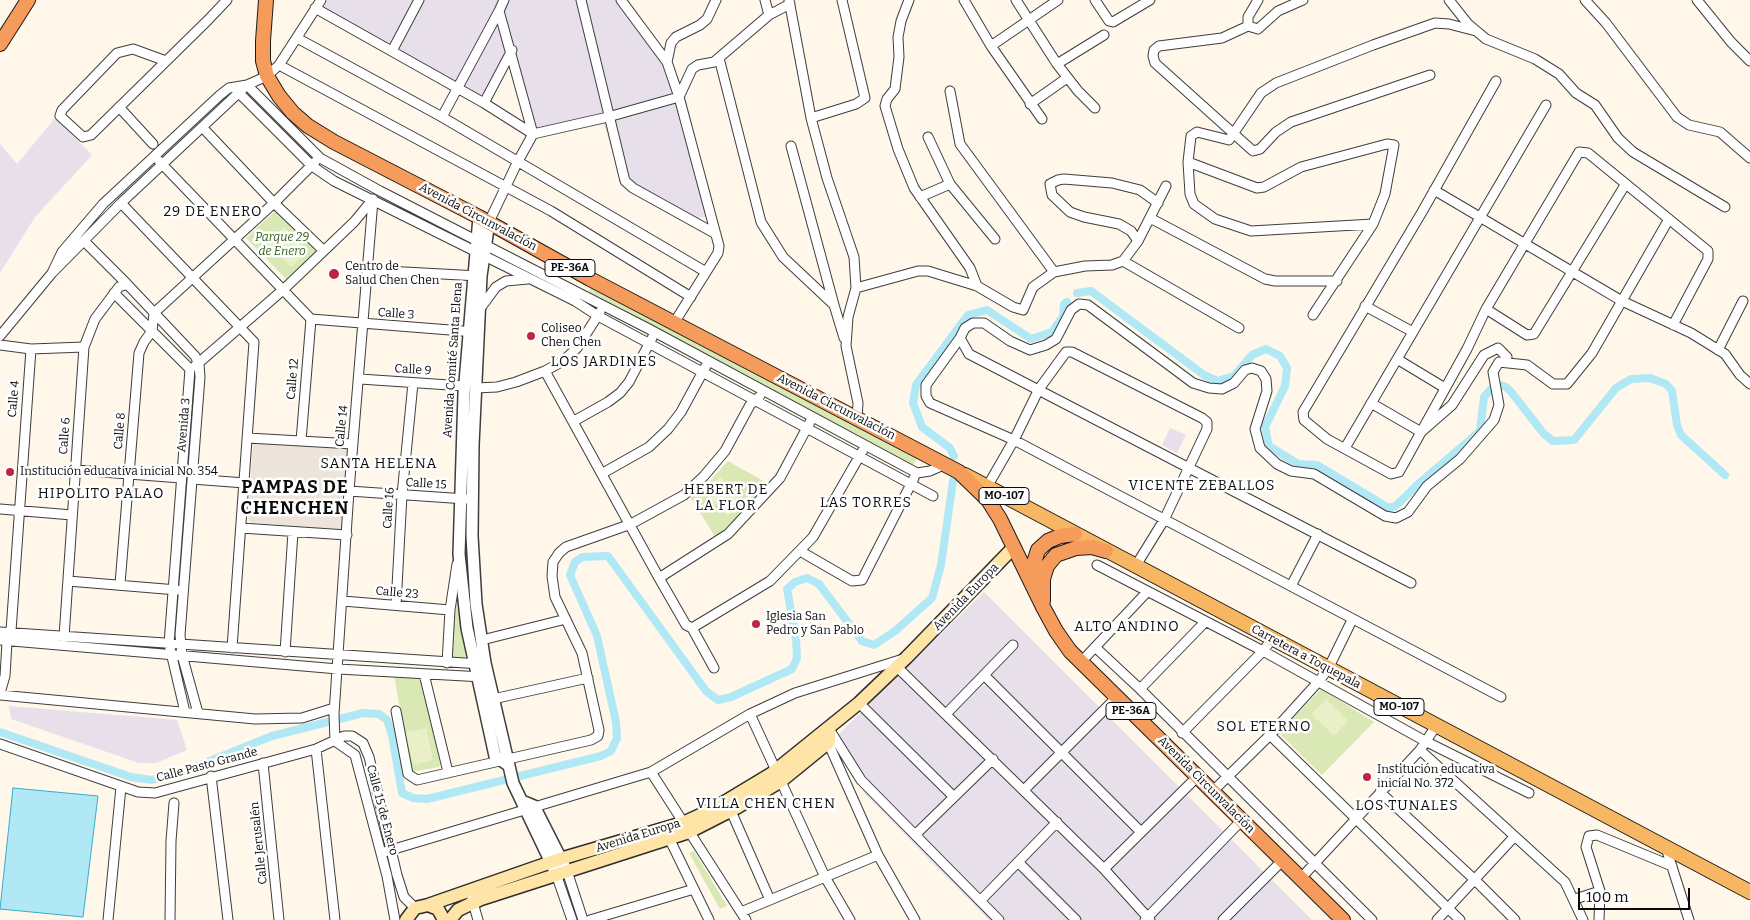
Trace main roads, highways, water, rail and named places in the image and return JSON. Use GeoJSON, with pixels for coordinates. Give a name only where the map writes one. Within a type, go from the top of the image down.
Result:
{"type":"FeatureCollection","features":[{"type":"Feature","properties":{"kind":"highway"},"geometry":{"type":"LineString","coordinates":[[0,44],[28,0]]}},
{"type":"Feature","properties":{"kind":"highway","name":"Avenida Circunvalación"},"geometry":{"type":"LineString","coordinates":[[266,0],[263,61],[267,76],[292,113],[308,126],[334,142],[484,219],[674,323],[959,472],[988,500],[1056,631],[1081,662],[1344,920]]}},
{"type":"Feature","properties":{"kind":"highway"},"geometry":{"type":"LineString","coordinates":[[1029,578],[1038,550],[1048,541],[1060,536],[1075,534]]}},
{"type":"Feature","properties":{"kind":"highway"},"geometry":{"type":"LineString","coordinates":[[1043,607],[1043,578],[1047,566],[1056,555],[1076,548],[1092,547],[1106,551]]}},
{"type":"Feature","properties":{"kind":"main road","name":"Avenida Circunvalación"},"geometry":{"type":"LineString","coordinates":[[959,472],[1048,519]]}},
{"type":"Feature","properties":{"kind":"main road","name":"Carretera a Toquepala"},"geometry":{"type":"LineString","coordinates":[[1048,519],[1135,567],[1750,892]]}},
{"type":"Feature","properties":{"kind":"main road","name":"Avenida Europa"},"geometry":{"type":"LineString","coordinates":[[403,920],[415,908],[472,896],[686,828],[731,811],[779,776],[827,735],[901,663],[1014,547]]}},
{"type":"Feature","properties":{"kind":"main road","name":"Avenida Europa"},"geometry":{"type":"LineString","coordinates":[[559,867],[669,838],[713,809],[779,776]]}},
{"type":"Feature","properties":{"kind":"main road","name":"Avenida Europa"},"geometry":{"type":"LineString","coordinates":[[450,920],[472,896]]}},
{"type":"Feature","properties":{"kind":"main road"},"geometry":{"type":"LineString","coordinates":[[428,906],[438,909],[444,920]]}},
{"type":"Feature","properties":{"kind":"water"},"geometry":{"type":"Polygon","coordinates":[[[13,788],[98,796],[83,917],[0,909],[13,788]]]}},
{"type":"Feature","properties":{"kind":"waterway"},"geometry":{"type":"LineString","coordinates":[[1077,293],[1091,291],[1204,375],[1217,381],[1234,376],[1252,355],[1266,349],[1280,356],[1287,368],[1285,386],[1265,427],[1269,446],[1298,464],[1317,465],[1387,507],[1394,507],[1480,431],[1484,397],[1491,389],[1500,385],[1506,387],[1512,393],[1544,434],[1553,441],[1574,440],[1616,388],[1631,379],[1650,378],[1666,384],[1672,391],[1677,425],[1681,435],[1725,475]]}},
{"type":"Feature","properties":{"kind":"waterway"},"geometry":{"type":"LineString","coordinates":[[954,456],[950,448],[922,427],[913,403],[916,385],[968,315],[987,310],[1031,339],[1052,332],[1063,316],[1064,304],[1067,302]]}},
{"type":"Feature","properties":{"kind":"waterway"},"geometry":{"type":"LineString","coordinates":[[0,732],[131,777],[152,780],[190,769],[272,736],[363,713],[379,714],[387,720],[392,735],[402,793],[413,798],[427,799],[601,756],[611,751],[617,738],[616,722],[597,636],[570,575],[575,562],[582,557],[608,556],[706,691],[718,700],[731,697],[792,669],[797,658],[796,639],[787,589],[795,582],[807,578],[819,584],[862,641],[874,645],[895,631],[932,598],[941,565],[953,481]]}},
{"type":"Feature","properties":{"kind":"place","name":"Centro de Salud Chen Chen"},"geometry":{"type":"Point","coordinates":[334,274]}},
{"type":"Feature","properties":{"kind":"place","name":"Coliseo Chen Chen"},"geometry":{"type":"Point","coordinates":[531,336]}},
{"type":"Feature","properties":{"kind":"place","name":"Institución educativa inicial No. 354"},"geometry":{"type":"Point","coordinates":[10,472]}},
{"type":"Feature","properties":{"kind":"place","name":"Iglesia San Pedro y San Pablo"},"geometry":{"type":"Point","coordinates":[756,624]}},
{"type":"Feature","properties":{"kind":"place","name":"Institución educativa inicial No. 372"},"geometry":{"type":"Point","coordinates":[1367,777]}},
{"type":"Feature","properties":{"kind":"district","name":"29 DE ENERO"},"geometry":{"type":"Point","coordinates":[213,212]}},
{"type":"Feature","properties":{"kind":"district","name":"LOS JARDINES"},"geometry":{"type":"Point","coordinates":[604,362]}},
{"type":"Feature","properties":{"kind":"district","name":"SANTA HELENA"},"geometry":{"type":"Point","coordinates":[379,464]}},
{"type":"Feature","properties":{"kind":"district","name":"VICENTE ZEBALLOS"},"geometry":{"type":"Point","coordinates":[1202,486]}},
{"type":"Feature","properties":{"kind":"district","name":"HIPOLITO PALAO"},"geometry":{"type":"Point","coordinates":[101,494]}},
{"type":"Feature","properties":{"kind":"district","name":"PAMPAS DE CHENCHEN"},"geometry":{"type":"Point","coordinates":[295,498]}},
{"type":"Feature","properties":{"kind":"district","name":"HEBERT DE LA FLOR"},"geometry":{"type":"Point","coordinates":[726,498]}},
{"type":"Feature","properties":{"kind":"district","name":"LAS TORRES"},"geometry":{"type":"Point","coordinates":[866,503]}},
{"type":"Feature","properties":{"kind":"district","name":"ALTO ANDINO"},"geometry":{"type":"Point","coordinates":[1127,627]}},
{"type":"Feature","properties":{"kind":"district","name":"SOL ETERNO"},"geometry":{"type":"Point","coordinates":[1264,727]}},
{"type":"Feature","properties":{"kind":"district","name":"VILLA CHEN CHEN"},"geometry":{"type":"Point","coordinates":[766,804]}},
{"type":"Feature","properties":{"kind":"district","name":"LOS TUNALES"},"geometry":{"type":"Point","coordinates":[1407,806]}},
{"type":"Feature","properties":{"kind":"park label","name":"Parque 29 de Enero"},"geometry":{"type":"Point","coordinates":[282,245]}}]}
